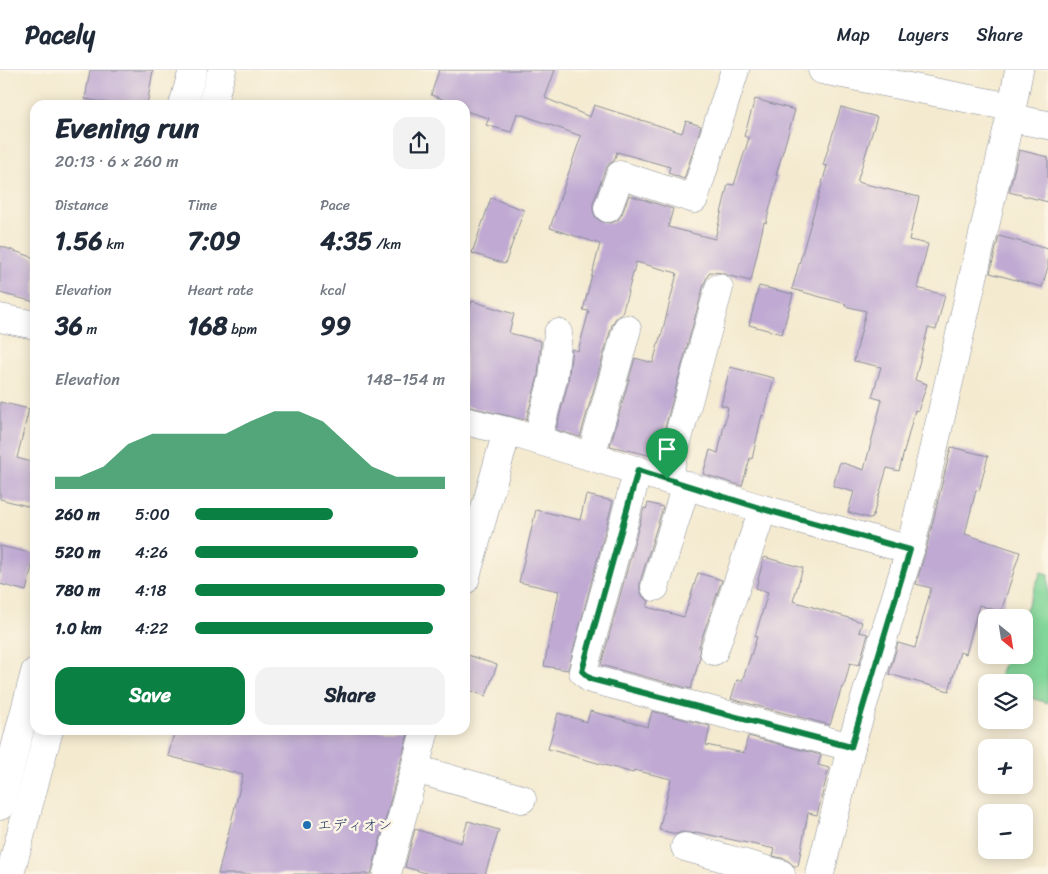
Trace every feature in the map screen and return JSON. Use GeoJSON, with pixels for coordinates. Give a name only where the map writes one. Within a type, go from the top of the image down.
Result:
{"type":"FeatureCollection","features":[{"type":"Feature","properties":{"kind":"street"},"geometry":{"type":"LineString","coordinates":[[185,100],[193,70]]}},
{"type":"Feature","properties":{"kind":"street"},"geometry":{"type":"LineString","coordinates":[[213,100],[222,70]]}},
{"type":"Feature","properties":{"kind":"street"},"geometry":{"type":"LineString","coordinates":[[608,208],[620,175],[694,199],[736,70]]}},
{"type":"Feature","properties":{"kind":"street"},"geometry":{"type":"LineString","coordinates":[[822,70],[1011,112],[1048,125]]}},
{"type":"Feature","properties":{"kind":"street"},"geometry":{"type":"LineString","coordinates":[[820,874],[851,747],[910,550],[1020,70]]}},
{"type":"Feature","properties":{"kind":"street"},"geometry":{"type":"LineString","coordinates":[[655,587],[719,288]]}},
{"type":"Feature","properties":{"kind":"street"},"geometry":{"type":"LineString","coordinates":[[0,318],[30,324]]}},
{"type":"Feature","properties":{"kind":"street"},"geometry":{"type":"LineString","coordinates":[[591,456],[627,329]]}},
{"type":"Feature","properties":{"kind":"street"},"geometry":{"type":"LineString","coordinates":[[537,440],[553,379],[558,333]]}},
{"type":"Feature","properties":{"kind":"street"},"geometry":{"type":"LineString","coordinates":[[470,422],[507,431],[763,509],[910,550]]}},
{"type":"Feature","properties":{"kind":"street"},"geometry":{"type":"LineString","coordinates":[[470,562],[507,431]]}},
{"type":"Feature","properties":{"kind":"street"},"geometry":{"type":"LineString","coordinates":[[638,470],[582,671],[591,679],[851,747]]}},
{"type":"Feature","properties":{"kind":"street"},"geometry":{"type":"LineString","coordinates":[[714,651],[763,509]]}},
{"type":"Feature","properties":{"kind":"street"},"geometry":{"type":"LineString","coordinates":[[0,806],[30,691]]}},
{"type":"Feature","properties":{"kind":"street"},"geometry":{"type":"LineString","coordinates":[[10,874],[48,735]]}},
{"type":"Feature","properties":{"kind":"street"},"geometry":{"type":"LineString","coordinates":[[386,874],[424,735]]}},
{"type":"Feature","properties":{"kind":"street"},"geometry":{"type":"LineString","coordinates":[[416,768],[522,799]]}},
{"type":"Feature","properties":{"kind":"street"},"geometry":{"type":"LineString","coordinates":[[685,847],[781,874]]}},
{"type":"Feature","properties":{"kind":"green space"},"geometry":{"type":"Polygon","coordinates":[[[1041,572],[1048,574],[1048,703],[1033,699],[1033,674],[1000,674],[1004,664],[1033,664],[1033,609],[1026,609],[1041,572]]]}},
{"type":"Feature","properties":{"kind":"building"},"geometry":{"type":"Polygon","coordinates":[[[90,70],[153,70],[148,100],[85,99],[90,70]]]}},
{"type":"Feature","properties":{"kind":"building"},"geometry":{"type":"Polygon","coordinates":[[[439,70],[555,70],[545,98],[590,117],[594,105],[682,133],[686,121],[701,126],[684,179],[668,173],[670,167],[617,152],[614,161],[605,170],[593,203],[593,210],[596,218],[602,222],[611,223],[618,220],[622,214],[629,195],[673,209],[668,227],[715,239],[728,184],[734,185],[749,138],[744,136],[755,99],[795,110],[776,175],[778,176],[766,223],[764,222],[751,281],[723,273],[709,273],[704,284],[657,457],[610,446],[635,358],[653,363],[677,273],[636,262],[622,314],[616,318],[612,325],[580,437],[556,430],[568,383],[572,349],[578,351],[589,311],[583,310],[600,244],[550,228],[581,136],[517,113],[511,132],[486,125],[489,118],[470,112],[470,100],[442,100],[431,95],[439,70]]]}},
{"type":"Feature","properties":{"kind":"building"},"geometry":{"type":"Polygon","coordinates":[[[841,107],[877,117],[857,182],[919,197],[909,240],[928,244],[917,288],[945,295],[936,330],[928,328],[915,380],[927,384],[918,411],[915,410],[899,471],[887,468],[872,519],[848,512],[854,492],[833,486],[840,462],[864,470],[882,400],[872,397],[881,367],[854,361],[866,311],[792,289],[827,166],[823,165],[841,107]]]}},
{"type":"Feature","properties":{"kind":"building"},"geometry":{"type":"Polygon","coordinates":[[[1019,150],[1048,157],[1048,202],[1009,192],[1019,150]]]}},
{"type":"Feature","properties":{"kind":"building"},"geometry":{"type":"Polygon","coordinates":[[[491,198],[524,210],[505,264],[472,253],[491,198]]]}},
{"type":"Feature","properties":{"kind":"building"},"geometry":{"type":"Polygon","coordinates":[[[999,236],[1048,249],[1048,267],[1042,287],[990,273],[999,236]]]}},
{"type":"Feature","properties":{"kind":"building"},"geometry":{"type":"Polygon","coordinates":[[[0,246],[30,256],[30,301],[0,293],[0,246]]]}},
{"type":"Feature","properties":{"kind":"building"},"geometry":{"type":"Polygon","coordinates":[[[759,286],[793,294],[782,334],[749,325],[759,286]]]}},
{"type":"Feature","properties":{"kind":"building"},"geometry":{"type":"Polygon","coordinates":[[[472,301],[514,314],[509,333],[541,341],[538,376],[526,420],[470,407],[470,308],[472,301]]]}},
{"type":"Feature","properties":{"kind":"building"},"geometry":{"type":"Polygon","coordinates":[[[730,367],[774,378],[764,416],[762,415],[752,459],[750,458],[742,486],[703,474],[710,450],[718,453],[728,407],[721,405],[730,367]]]}},
{"type":"Feature","properties":{"kind":"building"},"geometry":{"type":"Polygon","coordinates":[[[0,402],[29,409],[17,458],[30,462],[30,507],[0,499],[0,402]]]}},
{"type":"Feature","properties":{"kind":"building"},"geometry":{"type":"Polygon","coordinates":[[[951,447],[988,456],[979,491],[976,490],[965,534],[1020,552],[1002,609],[992,609],[979,605],[966,654],[960,652],[949,691],[889,674],[898,643],[915,648],[931,588],[916,584],[951,447]]]}},
{"type":"Feature","properties":{"kind":"building"},"geometry":{"type":"Polygon","coordinates":[[[586,495],[613,501],[568,670],[544,666],[559,591],[519,582],[536,510],[580,520],[586,495]]]}},
{"type":"Feature","properties":{"kind":"building"},"geometry":{"type":"Polygon","coordinates":[[[648,503],[663,507],[640,582],[640,591],[643,597],[649,601],[647,607],[684,617],[698,573],[722,580],[699,646],[700,657],[691,689],[601,665],[644,508],[646,509],[648,503]]]}},
{"type":"Feature","properties":{"kind":"building"},"geometry":{"type":"Polygon","coordinates":[[[0,546],[30,553],[30,575],[26,591],[0,584],[0,546]]]}},
{"type":"Feature","properties":{"kind":"building"},"geometry":{"type":"Polygon","coordinates":[[[764,557],[803,568],[793,601],[862,622],[859,632],[868,634],[859,665],[850,663],[844,687],[842,687],[830,725],[731,699],[737,680],[742,681],[757,637],[755,637],[768,592],[756,588],[764,557]]]}},
{"type":"Feature","properties":{"kind":"building"},"geometry":{"type":"Polygon","coordinates":[[[470,656],[497,665],[486,696],[470,691],[470,656]]]}},
{"type":"Feature","properties":{"kind":"building"},"geometry":{"type":"Polygon","coordinates":[[[590,711],[648,727],[652,711],[710,726],[706,745],[744,753],[748,736],[821,755],[818,765],[829,768],[817,815],[808,813],[798,866],[794,866],[786,859],[773,856],[775,849],[696,832],[696,834],[682,832],[677,834],[659,830],[671,779],[634,770],[633,773],[548,749],[558,713],[587,722],[590,711]]]}},
{"type":"Feature","properties":{"kind":"building","name":"エディオン"},"geometry":{"type":"Polygon","coordinates":[[[174,735],[408,735],[371,874],[218,874],[243,775],[168,756],[174,735]]]}},
{"type":"Feature","properties":{"kind":"building"},"geometry":{"type":"Polygon","coordinates":[[[468,821],[499,830],[485,874],[429,874],[405,867],[415,829],[461,843],[468,821]]]}},
{"type":"Feature","properties":{"kind":"place","name":"エディオン"},"geometry":{"type":"Point","coordinates":[307,825]}},
{"type":"Feature","properties":{"kind":"route"},"geometry":{"type":"LineString","coordinates":[[638,470],[667,479],[763,509],[910,550],[851,747],[591,679],[582,671],[638,470]]}}]}
